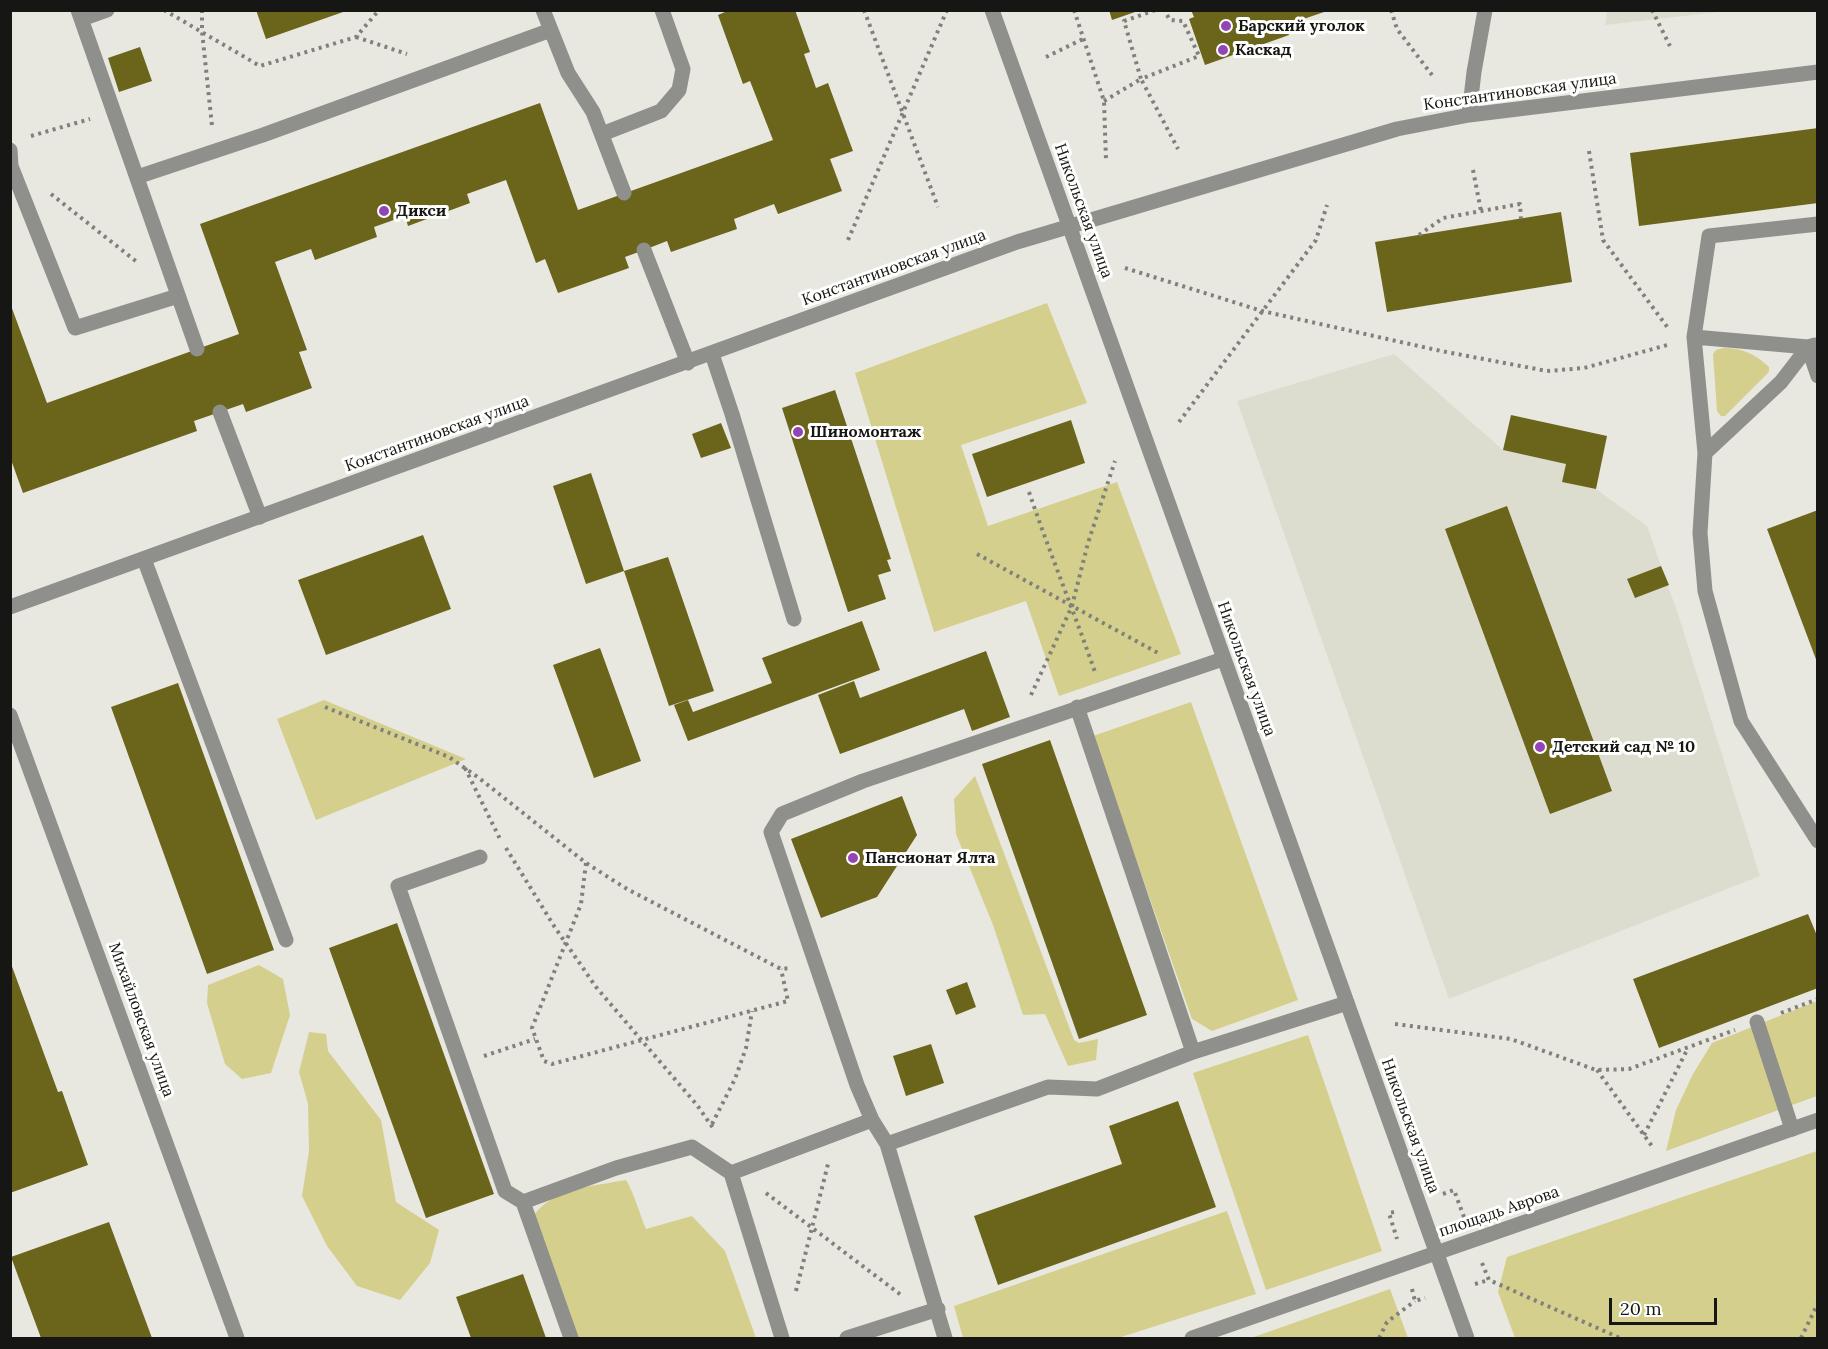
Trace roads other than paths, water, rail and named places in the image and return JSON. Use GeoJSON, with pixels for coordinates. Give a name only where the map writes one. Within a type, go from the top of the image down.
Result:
{"type":"FeatureCollection","features":[{"type":"Feature","properties":{"kind":"street"},"geometry":{"type":"LineString","coordinates":[[107,10],[80,15],[197,349]]}},
{"type":"Feature","properties":{"kind":"street"},"geometry":{"type":"LineString","coordinates":[[543,10],[568,73],[593,112],[624,194]]}},
{"type":"Feature","properties":{"kind":"street"},"geometry":{"type":"LineString","coordinates":[[602,134],[661,111],[679,90],[683,69],[662,10]]}},
{"type":"Feature","properties":{"kind":"street","name":"Никольская улица"},"geometry":{"type":"LineString","coordinates":[[992,10],[1467,1338]]}},
{"type":"Feature","properties":{"kind":"street"},"geometry":{"type":"LineString","coordinates":[[1469,115],[1473,72],[1485,10]]}},
{"type":"Feature","properties":{"kind":"street"},"geometry":{"type":"LineString","coordinates":[[137,177],[216,151],[551,30]]}},
{"type":"Feature","properties":{"kind":"street","name":"Константиновская улица"},"geometry":{"type":"LineString","coordinates":[[10,607],[1017,242],[1069,226],[1397,129],[1469,115],[1818,72]]}},
{"type":"Feature","properties":{"kind":"street"},"geometry":{"type":"LineString","coordinates":[[16,145],[11,166],[75,328],[178,296]]}},
{"type":"Feature","properties":{"kind":"street"},"geometry":{"type":"LineString","coordinates":[[1818,224],[1709,236],[1694,337],[1706,453],[1700,533],[1705,591],[1742,721],[1818,841]]}},
{"type":"Feature","properties":{"kind":"street"},"geometry":{"type":"LineString","coordinates":[[644,250],[688,363]]}},
{"type":"Feature","properties":{"kind":"street"},"geometry":{"type":"LineString","coordinates":[[1694,337],[1813,346]]}},
{"type":"Feature","properties":{"kind":"street"},"geometry":{"type":"LineString","coordinates":[[1813,346],[1818,376]]}},
{"type":"Feature","properties":{"kind":"street"},"geometry":{"type":"LineString","coordinates":[[1706,453],[1781,382],[1813,346]]}},
{"type":"Feature","properties":{"kind":"street"},"geometry":{"type":"LineString","coordinates":[[712,354],[794,619]]}},
{"type":"Feature","properties":{"kind":"street"},"geometry":{"type":"LineString","coordinates":[[220,412],[260,517]]}},
{"type":"Feature","properties":{"kind":"street"},"geometry":{"type":"LineString","coordinates":[[144,559],[168,618],[286,940]]}},
{"type":"Feature","properties":{"kind":"street"},"geometry":{"type":"LineString","coordinates":[[945,1338],[932,1311],[886,1144],[872,1120],[857,1085],[771,832],[782,814],[863,781],[1223,659]]}},
{"type":"Feature","properties":{"kind":"street"},"geometry":{"type":"LineString","coordinates":[[1077,707],[1193,1052]]}},
{"type":"Feature","properties":{"kind":"street","name":"Михайловская улица"},"geometry":{"type":"LineString","coordinates":[[10,715],[237,1338]]}},
{"type":"Feature","properties":{"kind":"street"},"geometry":{"type":"LineString","coordinates":[[480,857],[398,886],[505,1191],[524,1202],[571,1338]]}},
{"type":"Feature","properties":{"kind":"street"},"geometry":{"type":"LineString","coordinates":[[886,1144],[1048,1087],[1097,1089],[1193,1052],[1347,1003]]}},
{"type":"Feature","properties":{"kind":"street"},"geometry":{"type":"LineString","coordinates":[[1757,1022],[1792,1129]]}},
{"type":"Feature","properties":{"kind":"street"},"geometry":{"type":"LineString","coordinates":[[731,1173],[872,1120]]}},
{"type":"Feature","properties":{"kind":"street","name":"площадь Аврова"},"geometry":{"type":"LineString","coordinates":[[1192,1338],[1818,1120]]}},
{"type":"Feature","properties":{"kind":"street"},"geometry":{"type":"LineString","coordinates":[[524,1202],[616,1168],[692,1147],[731,1173],[782,1338]]}},
{"type":"Feature","properties":{"kind":"street"},"geometry":{"type":"LineString","coordinates":[[847,1338],[932,1311]]}},
{"type":"Feature","properties":{"kind":"place","name":"Барский уголок"},"geometry":{"type":"Point","coordinates":[1226,26]}},
{"type":"Feature","properties":{"kind":"place","name":"Каскад"},"geometry":{"type":"Point","coordinates":[1223,50]}},
{"type":"Feature","properties":{"kind":"place","name":"Дикси"},"geometry":{"type":"Point","coordinates":[384,211]}},
{"type":"Feature","properties":{"kind":"place","name":"Шиномонтаж"},"geometry":{"type":"Point","coordinates":[798,432]}},
{"type":"Feature","properties":{"kind":"place","name":"Детский сад № 10"},"geometry":{"type":"Point","coordinates":[1540,747]}},
{"type":"Feature","properties":{"kind":"place","name":"Пансионат Ялта"},"geometry":{"type":"Point","coordinates":[853,858]}}]}
